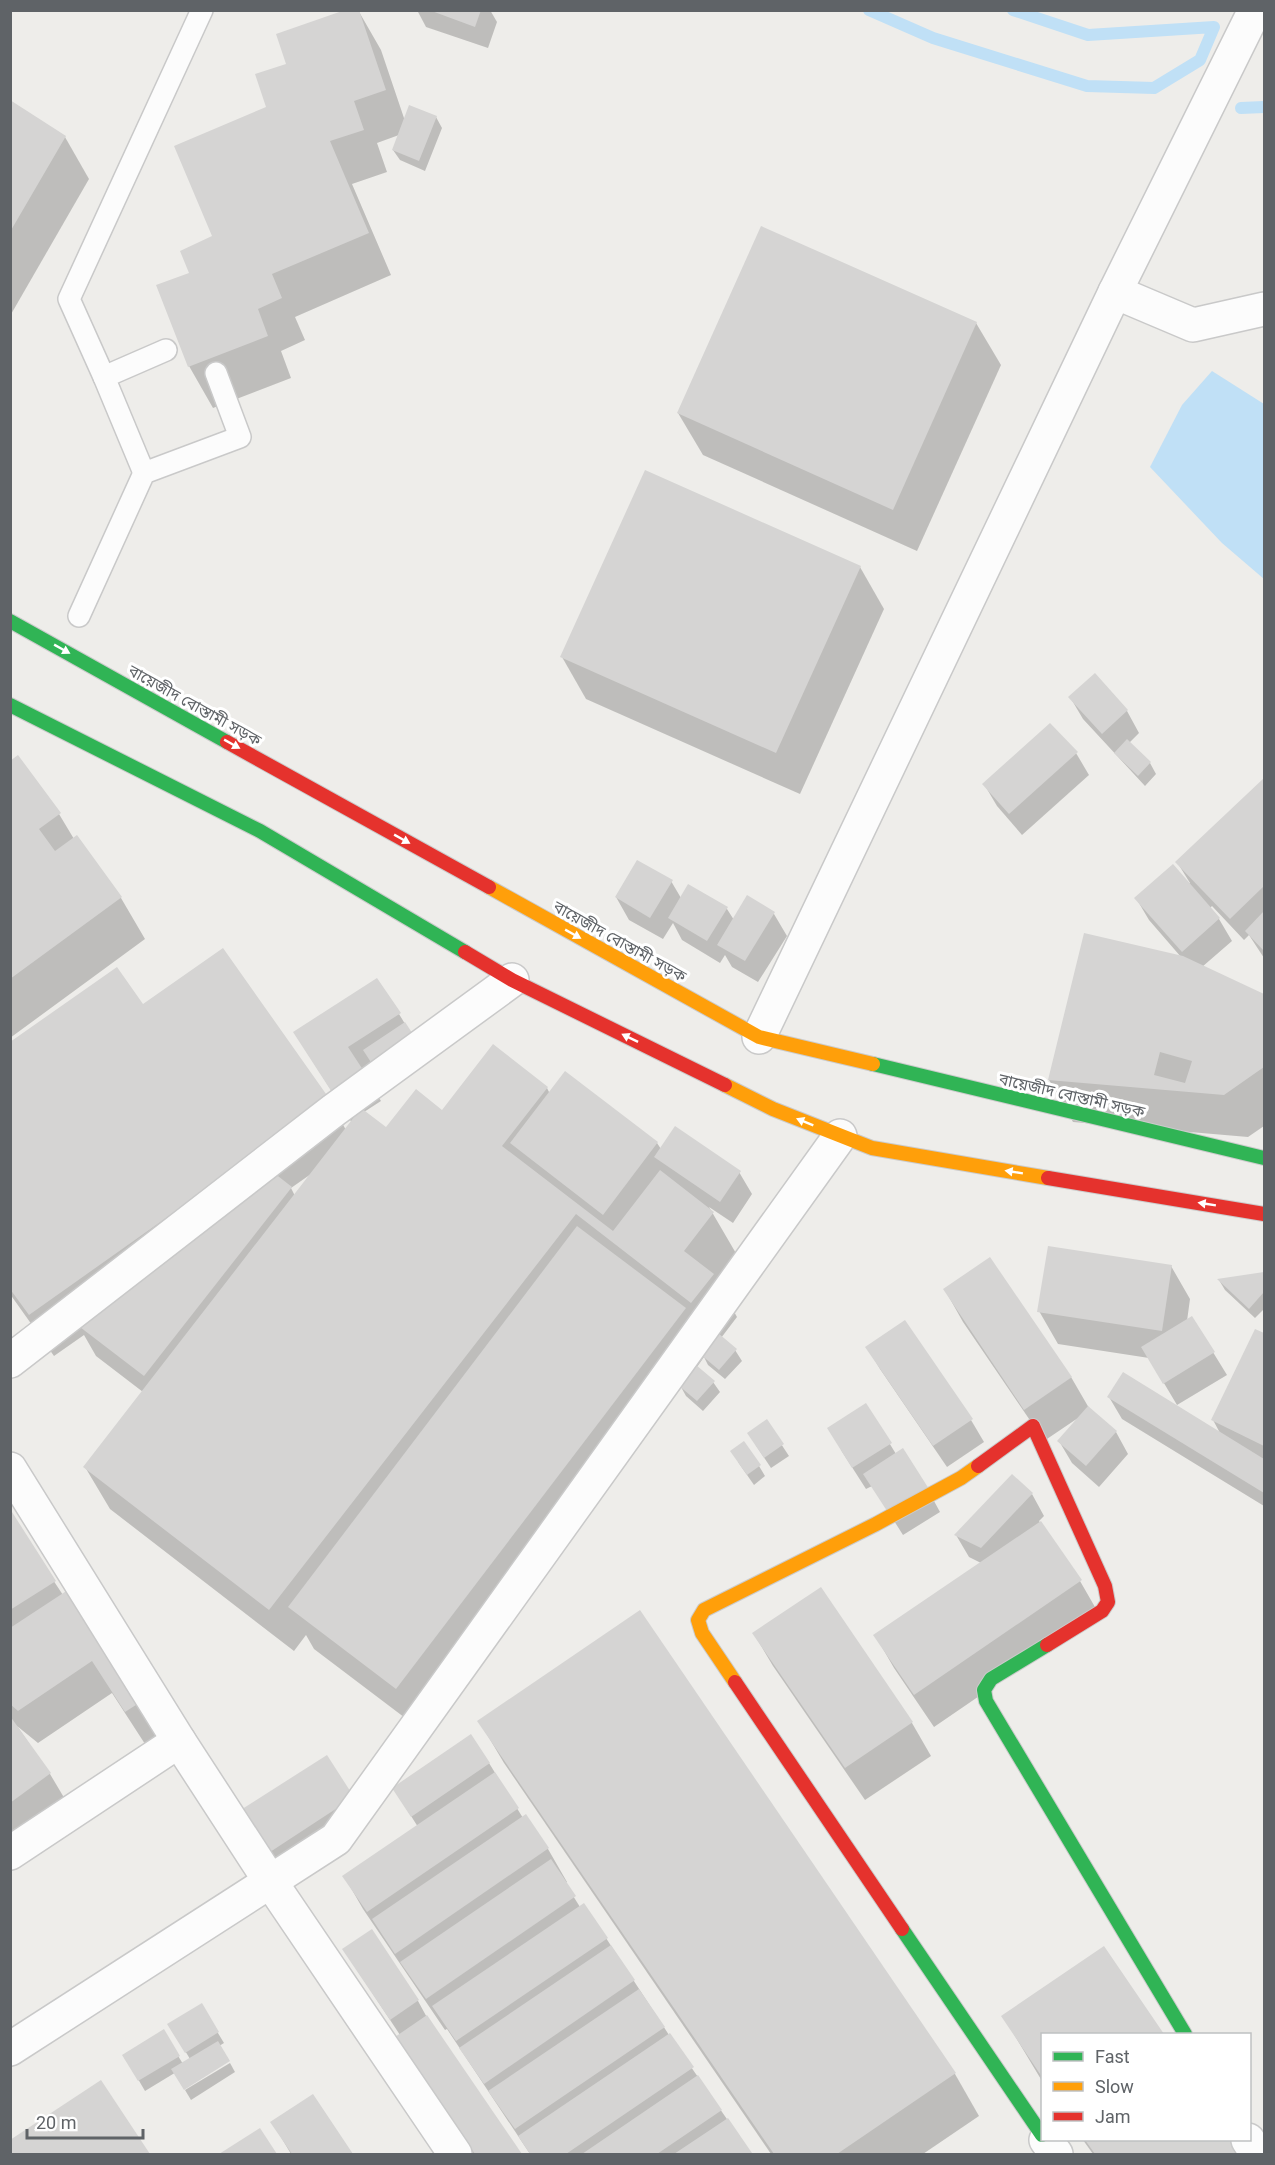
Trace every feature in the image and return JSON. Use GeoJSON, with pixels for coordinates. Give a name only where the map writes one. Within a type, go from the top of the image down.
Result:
{"type":"FeatureCollection","features":[{"type":"Feature","properties":{"kind":"main road","name":"বায়েজীদ বোস্তামী সড়ক"},"geometry":{"type":"LineString","coordinates":[[10,621],[759,1037],[1264,1158]]}},
{"type":"Feature","properties":{"kind":"main road"},"geometry":{"type":"LineString","coordinates":[[10,705],[260,831],[512,980],[773,1109],[840,1137],[872,1148],[1264,1214]]}},
{"type":"Feature","properties":{"kind":"main road"},"geometry":{"type":"LineString","coordinates":[[1041,2134],[702,1633],[698,1620],[704,1610],[876,1524],[961,1478],[1033,1426],[1105,1586],[1108,1602],[1102,1611],[991,1679],[984,1690],[987,1701],[1184,2033]]}},
{"type":"Feature","properties":{"kind":"street"},"geometry":{"type":"LineString","coordinates":[[759,1037],[1115,292],[1255,10]]}},
{"type":"Feature","properties":{"kind":"street"},"geometry":{"type":"LineString","coordinates":[[1115,292],[1193,325],[1264,309]]}},
{"type":"Feature","properties":{"kind":"street"},"geometry":{"type":"LineString","coordinates":[[10,1361],[334,1110],[512,980]]}},
{"type":"Feature","properties":{"kind":"street"},"geometry":{"type":"LineString","coordinates":[[10,2049],[336,1839],[840,1137]]}},
{"type":"Feature","properties":{"kind":"street"},"geometry":{"type":"LineString","coordinates":[[10,1469],[178,1741],[455,2154]]}},
{"type":"Feature","properties":{"kind":"street"},"geometry":{"type":"LineString","coordinates":[[10,1853],[178,1741]]}},
{"type":"Feature","properties":{"kind":"street"},"geometry":{"type":"LineString","coordinates":[[1047,2141],[1056,2154]]}},
{"type":"Feature","properties":{"kind":"street"},"geometry":{"type":"LineString","coordinates":[[1249,2141],[1257,2154]]}},
{"type":"Feature","properties":{"kind":"lane"},"geometry":{"type":"LineString","coordinates":[[144,473],[69,299],[202,10]]}},
{"type":"Feature","properties":{"kind":"lane"},"geometry":{"type":"LineString","coordinates":[[104,377],[166,350]]}},
{"type":"Feature","properties":{"kind":"lane"},"geometry":{"type":"LineString","coordinates":[[79,616],[144,473],[240,437],[216,373]]}},
{"type":"Feature","properties":{"kind":"water"},"geometry":{"type":"Polygon","coordinates":[[[1212,371],[1264,404],[1264,579],[1222,543],[1150,467],[1182,405],[1212,371]]]}},
{"type":"Feature","properties":{"kind":"building"},"geometry":{"type":"Polygon","coordinates":[[[345,10],[359,10],[386,90],[354,101],[364,130],[330,141],[369,233],[272,274],[282,298],[258,309],[268,336],[188,367],[156,285],[189,273],[180,251],[212,236],[174,146],[266,107],[255,74],[286,64],[276,34],[345,10]]]}},
{"type":"Feature","properties":{"kind":"building"},"geometry":{"type":"Polygon","coordinates":[[[429,10],[481,10],[475,27],[429,10]]]}},
{"type":"Feature","properties":{"kind":"building"},"geometry":{"type":"Polygon","coordinates":[[[10,100],[66,136],[10,232],[10,100]]]}},
{"type":"Feature","properties":{"kind":"building"},"geometry":{"type":"Polygon","coordinates":[[[409,105],[437,116],[419,161],[392,150],[409,105]]]}},
{"type":"Feature","properties":{"kind":"building"},"geometry":{"type":"Polygon","coordinates":[[[761,226],[977,322],[893,510],[677,413],[761,226]]]}},
{"type":"Feature","properties":{"kind":"building"},"geometry":{"type":"Polygon","coordinates":[[[645,470],[861,566],[776,753],[560,657],[645,470]]]}},
{"type":"Feature","properties":{"kind":"building"},"geometry":{"type":"Polygon","coordinates":[[[1095,673],[1128,710],[1102,734],[1068,697],[1095,673]]]}},
{"type":"Feature","properties":{"kind":"building"},"geometry":{"type":"Polygon","coordinates":[[[1050,723],[1078,752],[1009,814],[982,784],[1050,723]]]}},
{"type":"Feature","properties":{"kind":"building"},"geometry":{"type":"Polygon","coordinates":[[[1127,739],[1151,762],[1138,776],[1114,753],[1127,739]]]}},
{"type":"Feature","properties":{"kind":"building"},"geometry":{"type":"Polygon","coordinates":[[[18,755],[61,813],[39,829],[55,851],[77,835],[122,897],[10,979],[10,761],[18,755]]]}},
{"type":"Feature","properties":{"kind":"building"},"geometry":{"type":"Polygon","coordinates":[[[1264,778],[1264,886],[1230,919],[1175,862],[1264,778]]]}},
{"type":"Feature","properties":{"kind":"building"},"geometry":{"type":"Polygon","coordinates":[[[637,860],[673,880],[650,918],[615,897],[637,860]]]}},
{"type":"Feature","properties":{"kind":"building"},"geometry":{"type":"Polygon","coordinates":[[[1173,864],[1220,918],[1182,952],[1134,898],[1173,864]]]}},
{"type":"Feature","properties":{"kind":"building"},"geometry":{"type":"Polygon","coordinates":[[[688,884],[728,907],[707,941],[668,918],[688,884]]]}},
{"type":"Feature","properties":{"kind":"building"},"geometry":{"type":"Polygon","coordinates":[[[747,895],[775,912],[745,961],[717,945],[747,895]]]}},
{"type":"Feature","properties":{"kind":"building"},"geometry":{"type":"Polygon","coordinates":[[[1264,911],[1264,951],[1245,931],[1264,911]]]}},
{"type":"Feature","properties":{"kind":"building"},"geometry":{"type":"Polygon","coordinates":[[[1084,933],[1183,956],[1264,994],[1264,1067],[1224,1095],[1048,1080],[1084,933]],[[1160,1052],[1154,1075],[1185,1083],[1192,1061],[1160,1052]]]}},
{"type":"Feature","properties":{"kind":"building"},"geometry":{"type":"Polygon","coordinates":[[[223,948],[331,1101],[29,1315],[10,1289],[10,1098],[12,1097],[10,1094],[10,1042],[117,967],[143,1004],[223,948]]]}},
{"type":"Feature","properties":{"kind":"building"},"geometry":{"type":"Polygon","coordinates":[[[377,978],[401,1013],[348,1047],[369,1079],[337,1100],[293,1032],[377,978]]]}},
{"type":"Feature","properties":{"kind":"building"},"geometry":{"type":"Polygon","coordinates":[[[405,1022],[420,1045],[378,1073],[363,1050],[405,1022]]]}},
{"type":"Feature","properties":{"kind":"building"},"geometry":{"type":"Polygon","coordinates":[[[493,1044],[548,1087],[502,1146],[613,1231],[660,1170],[714,1212],[684,1251],[714,1274],[691,1303],[576,1214],[269,1610],[83,1467],[361,1108],[386,1127],[416,1089],[442,1110],[493,1044]]]}},
{"type":"Feature","properties":{"kind":"building"},"geometry":{"type":"Polygon","coordinates":[[[565,1071],[658,1142],[603,1215],[510,1143],[565,1071]]]}},
{"type":"Feature","properties":{"kind":"building"},"geometry":{"type":"Polygon","coordinates":[[[675,1126],[741,1171],[720,1202],[654,1157],[675,1126]]]}},
{"type":"Feature","properties":{"kind":"building"},"geometry":{"type":"Polygon","coordinates":[[[269,1169],[292,1187],[144,1376],[76,1324],[269,1169]]]}},
{"type":"Feature","properties":{"kind":"building"},"geometry":{"type":"Polygon","coordinates":[[[577,1226],[686,1308],[396,1689],[288,1607],[577,1226]]]}},
{"type":"Feature","properties":{"kind":"building"},"geometry":{"type":"Polygon","coordinates":[[[1048,1246],[1172,1265],[1162,1331],[1037,1312],[1048,1246]]]}},
{"type":"Feature","properties":{"kind":"building"},"geometry":{"type":"Polygon","coordinates":[[[990,1257],[1072,1377],[1024,1410],[943,1289],[990,1257]]]}},
{"type":"Feature","properties":{"kind":"building"},"geometry":{"type":"Polygon","coordinates":[[[1264,1272],[1264,1292],[1249,1309],[1217,1279],[1264,1272]]]}},
{"type":"Feature","properties":{"kind":"building"},"geometry":{"type":"Polygon","coordinates":[[[1192,1316],[1215,1352],[1163,1384],[1141,1347],[1192,1316]]]}},
{"type":"Feature","properties":{"kind":"building"},"geometry":{"type":"Polygon","coordinates":[[[905,1320],[973,1419],[933,1446],[865,1347],[905,1320]]]}},
{"type":"Feature","properties":{"kind":"building"},"geometry":{"type":"Polygon","coordinates":[[[1255,1329],[1264,1333],[1264,1446],[1211,1420],[1255,1329]]]}},
{"type":"Feature","properties":{"kind":"building"},"geometry":{"type":"Polygon","coordinates":[[[718,1333],[737,1349],[719,1370],[700,1354],[718,1333]]]}},
{"type":"Feature","properties":{"kind":"building"},"geometry":{"type":"Polygon","coordinates":[[[696,1365],[715,1381],[697,1401],[678,1385],[696,1365]]]}},
{"type":"Feature","properties":{"kind":"building"},"geometry":{"type":"Polygon","coordinates":[[[1123,1372],[1264,1459],[1264,1493],[1107,1397],[1123,1372]]]}},
{"type":"Feature","properties":{"kind":"building"},"geometry":{"type":"Polygon","coordinates":[[[866,1403],[892,1443],[852,1468],[827,1428],[866,1403]]]}},
{"type":"Feature","properties":{"kind":"building"},"geometry":{"type":"Polygon","coordinates":[[[1088,1406],[1117,1431],[1086,1466],[1057,1441],[1088,1406]]]}},
{"type":"Feature","properties":{"kind":"building"},"geometry":{"type":"Polygon","coordinates":[[[767,1419],[784,1444],[764,1458],[747,1433],[767,1419]]]}},
{"type":"Feature","properties":{"kind":"building"},"geometry":{"type":"Polygon","coordinates":[[[744,1441],[761,1465],[747,1475],[730,1451],[744,1441]]]}},
{"type":"Feature","properties":{"kind":"building"},"geometry":{"type":"Polygon","coordinates":[[[903,1448],[929,1489],[889,1514],[863,1474],[903,1448]]]}},
{"type":"Feature","properties":{"kind":"building"},"geometry":{"type":"Polygon","coordinates":[[[1012,1474],[1033,1493],[981,1548],[954,1535],[1012,1474]]]}},
{"type":"Feature","properties":{"kind":"building"},"geometry":{"type":"Polygon","coordinates":[[[12,1512],[56,1581],[10,1610],[10,1513],[12,1512]]]}},
{"type":"Feature","properties":{"kind":"building"},"geometry":{"type":"Polygon","coordinates":[[[1041,1521],[1082,1580],[914,1695],[873,1635],[1041,1521]]]}},
{"type":"Feature","properties":{"kind":"building"},"geometry":{"type":"Polygon","coordinates":[[[77,1584],[150,1696],[125,1712],[92,1661],[18,1711],[10,1704],[10,1628],[77,1584]]]}},
{"type":"Feature","properties":{"kind":"building"},"geometry":{"type":"Polygon","coordinates":[[[821,1587],[913,1722],[845,1768],[752,1633],[821,1587]]]}},
{"type":"Feature","properties":{"kind":"building"},"geometry":{"type":"Polygon","coordinates":[[[640,1610],[956,2073],[837,2154],[774,2154],[477,1721],[640,1610]]]}},
{"type":"Feature","properties":{"kind":"building"},"geometry":{"type":"Polygon","coordinates":[[[10,1716],[51,1773],[10,1803],[10,1716]]]}},
{"type":"Feature","properties":{"kind":"building"},"geometry":{"type":"Polygon","coordinates":[[[471,1734],[490,1763],[411,1817],[392,1788],[471,1734]]]}},
{"type":"Feature","properties":{"kind":"building"},"geometry":{"type":"Polygon","coordinates":[[[327,1755],[354,1797],[267,1854],[239,1811],[327,1755]]]}},
{"type":"Feature","properties":{"kind":"building"},"geometry":{"type":"Polygon","coordinates":[[[495,1772],[519,1808],[367,1912],[342,1876],[495,1772]]]}},
{"type":"Feature","properties":{"kind":"building"},"geometry":{"type":"Polygon","coordinates":[[[526,1814],[549,1848],[395,1954],[372,1919],[526,1814]]]}},
{"type":"Feature","properties":{"kind":"building"},"geometry":{"type":"Polygon","coordinates":[[[551,1859],[576,1896],[426,1999],[400,1962],[551,1859]]]}},
{"type":"Feature","properties":{"kind":"building"},"geometry":{"type":"Polygon","coordinates":[[[584,1903],[608,1938],[456,2041],[432,2006],[584,1903]]]}},
{"type":"Feature","properties":{"kind":"building"},"geometry":{"type":"Polygon","coordinates":[[[372,1929],[419,2000],[390,2020],[342,1949],[372,1929]]]}},
{"type":"Feature","properties":{"kind":"building"},"geometry":{"type":"Polygon","coordinates":[[[611,1945],[635,1980],[484,2084],[459,2048],[611,1945]]]}},
{"type":"Feature","properties":{"kind":"building"},"geometry":{"type":"Polygon","coordinates":[[[1104,1946],[1163,2033],[1041,2033],[1041,2076],[1001,2016],[1104,1946]]]}},
{"type":"Feature","properties":{"kind":"building"},"geometry":{"type":"Polygon","coordinates":[[[639,1989],[665,2027],[515,2129],[488,2091],[639,1989]]]}},
{"type":"Feature","properties":{"kind":"building"},"geometry":{"type":"Polygon","coordinates":[[[202,2003],[219,2032],[185,2053],[167,2024],[202,2003]]]}},
{"type":"Feature","properties":{"kind":"building"},"geometry":{"type":"Polygon","coordinates":[[[427,2015],[522,2154],[475,2154],[395,2037],[427,2015]]]}},
{"type":"Feature","properties":{"kind":"building"},"geometry":{"type":"Polygon","coordinates":[[[164,2029],[180,2056],[138,2081],[122,2055],[164,2029]]]}},
{"type":"Feature","properties":{"kind":"building"},"geometry":{"type":"Polygon","coordinates":[[[670,2033],[694,2067],[566,2154],[530,2154],[518,2136],[670,2033]]]}},
{"type":"Feature","properties":{"kind":"building"},"geometry":{"type":"Polygon","coordinates":[[[218,2041],[230,2061],[184,2090],[171,2069],[218,2041]]]}},
{"type":"Feature","properties":{"kind":"building"},"geometry":{"type":"Polygon","coordinates":[[[698,2075],[722,2110],[657,2154],[582,2154],[698,2075]]]}},
{"type":"Feature","properties":{"kind":"building"},"geometry":{"type":"Polygon","coordinates":[[[101,2080],[150,2154],[10,2154],[10,2140],[101,2080]]]}},
{"type":"Feature","properties":{"kind":"building"},"geometry":{"type":"Polygon","coordinates":[[[313,2094],[353,2154],[292,2154],[270,2122],[313,2094]]]}},
{"type":"Feature","properties":{"kind":"building"},"geometry":{"type":"Polygon","coordinates":[[[728,2118],[752,2153],[674,2154],[728,2118]]]}},
{"type":"Feature","properties":{"kind":"building"},"geometry":{"type":"Polygon","coordinates":[[[260,2128],[277,2154],[219,2154],[260,2128]]]}},
{"type":"Feature","properties":{"kind":"building"},"geometry":{"type":"Polygon","coordinates":[[[1086,2141],[1237,2141],[1243,2150],[1237,2154],[1095,2154],[1086,2141]]]}},
{"type":"Feature","properties":{"kind":"waterway"},"geometry":{"type":"LineString","coordinates":[[869,10],[933,38],[1087,86],[1154,88],[1200,60],[1214,27],[1088,35],[1013,10]]}},
{"type":"Feature","properties":{"kind":"waterway"},"geometry":{"type":"LineString","coordinates":[[1241,108],[1264,107]]}},
{"type":"Feature","properties":{"kind":"traffic: fast"},"geometry":{"type":"LineString","coordinates":[[10,621],[227,742]]}},
{"type":"Feature","properties":{"kind":"traffic: fast"},"geometry":{"type":"LineString","coordinates":[[10,705],[260,831],[465,952]]}},
{"type":"Feature","properties":{"kind":"traffic: fast"},"geometry":{"type":"LineString","coordinates":[[873,1064],[1264,1158]]}},
{"type":"Feature","properties":{"kind":"traffic: fast"},"geometry":{"type":"LineString","coordinates":[[1047,1645],[991,1679],[984,1690],[986,1701],[1184,2033]]}},
{"type":"Feature","properties":{"kind":"traffic: fast"},"geometry":{"type":"LineString","coordinates":[[902,1929],[1041,2134]]}},
{"type":"Feature","properties":{"kind":"traffic: slow"},"geometry":{"type":"LineString","coordinates":[[489,887],[759,1037],[873,1064]]}},
{"type":"Feature","properties":{"kind":"traffic: slow"},"geometry":{"type":"LineString","coordinates":[[725,1085],[773,1109],[872,1148],[1048,1178]]}},
{"type":"Feature","properties":{"kind":"traffic: slow"},"geometry":{"type":"LineString","coordinates":[[735,1682],[702,1633],[698,1620],[704,1610],[876,1524],[961,1478],[978,1466]]}},
{"type":"Feature","properties":{"kind":"traffic: jam"},"geometry":{"type":"LineString","coordinates":[[227,742],[489,887]]}},
{"type":"Feature","properties":{"kind":"traffic: jam"},"geometry":{"type":"LineString","coordinates":[[465,952],[512,980],[725,1085]]}},
{"type":"Feature","properties":{"kind":"traffic: jam"},"geometry":{"type":"LineString","coordinates":[[1048,1178],[1264,1214]]}},
{"type":"Feature","properties":{"kind":"traffic: jam"},"geometry":{"type":"LineString","coordinates":[[978,1466],[1033,1426],[1105,1586],[1108,1602],[1102,1611],[1047,1645]]}},
{"type":"Feature","properties":{"kind":"traffic: jam"},"geometry":{"type":"LineString","coordinates":[[735,1682],[902,1929]]}}]}
